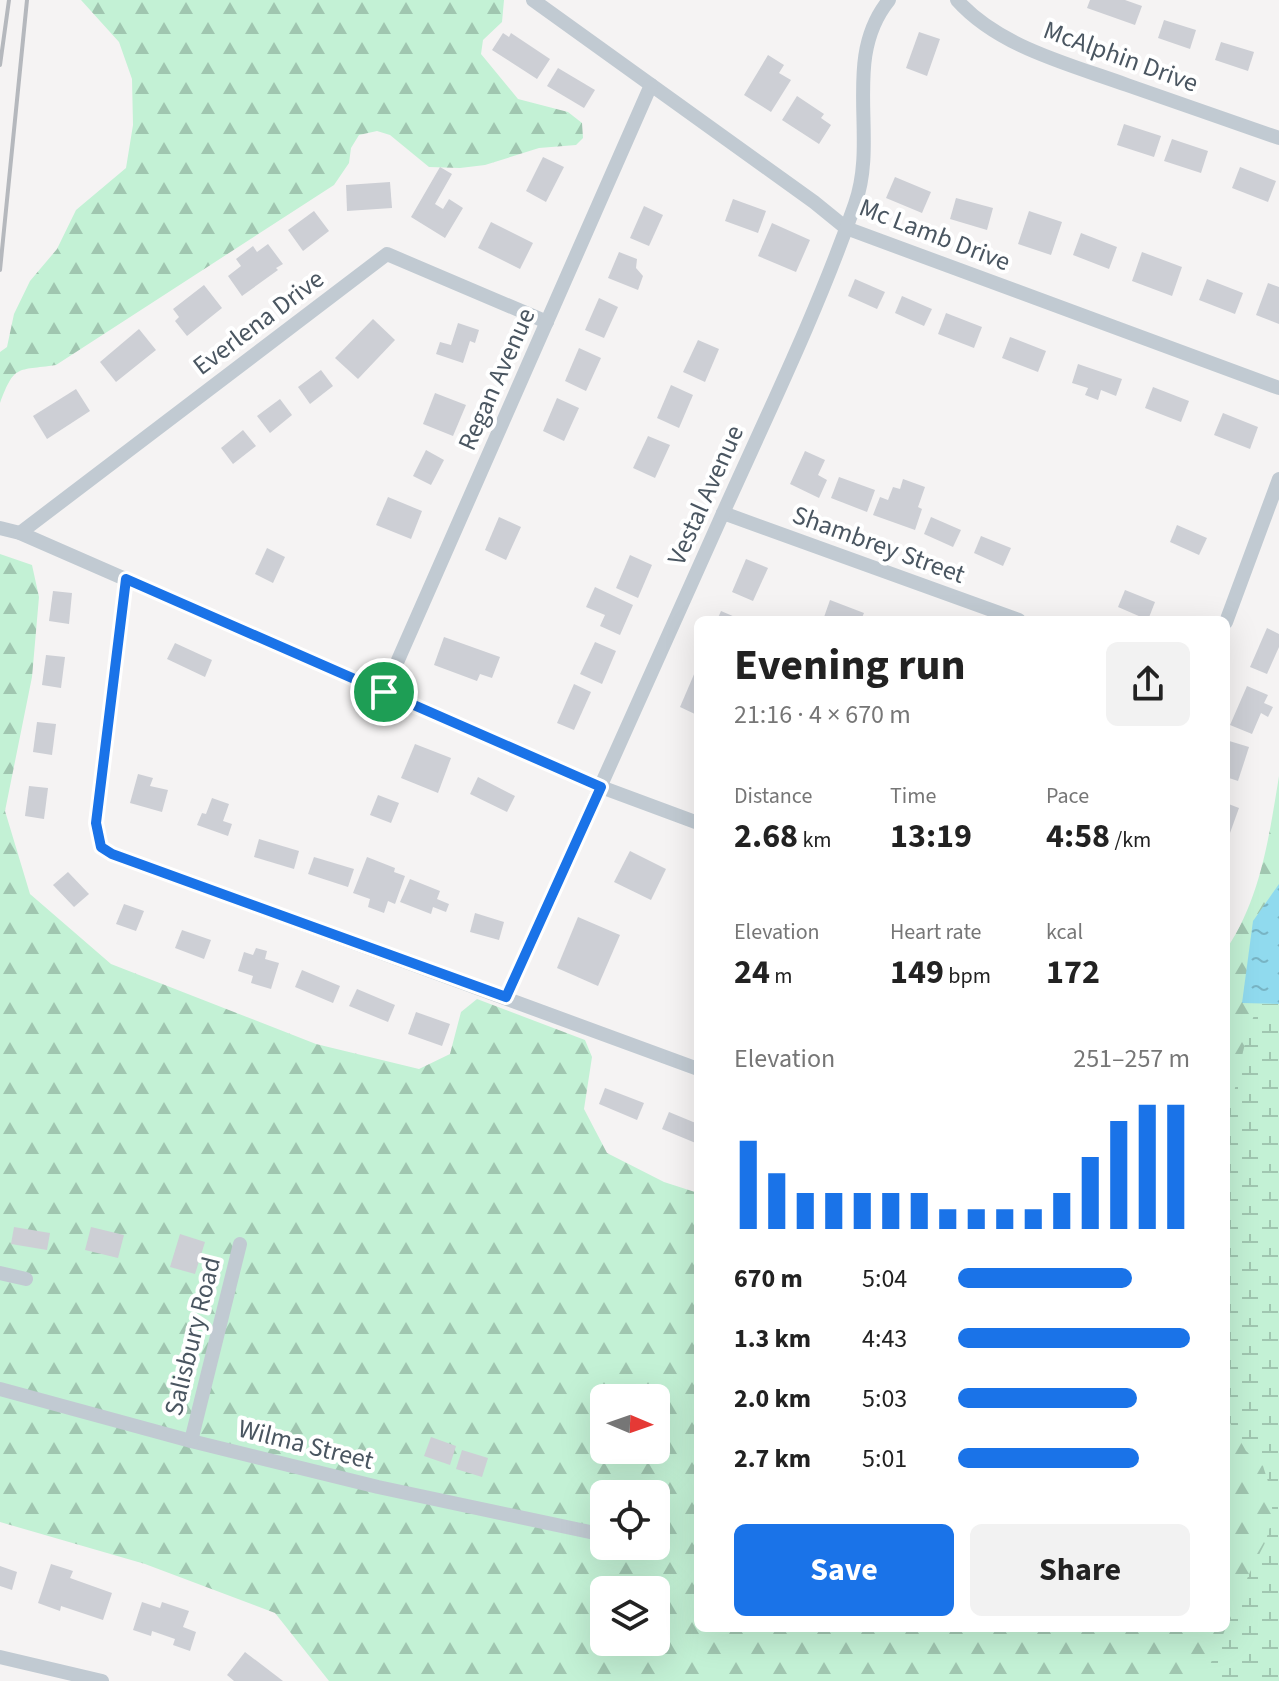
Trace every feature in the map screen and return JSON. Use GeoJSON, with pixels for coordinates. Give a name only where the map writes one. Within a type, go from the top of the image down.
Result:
{"type":"FeatureCollection","features":[{"type":"Feature","properties":{"kind":"street","name":"Mc Lamb Drive"},"geometry":{"type":"LineString","coordinates":[[533,0],[846,228],[1279,388]]}},
{"type":"Feature","properties":{"kind":"street","name":"Vestal Avenue"},"geometry":{"type":"LineString","coordinates":[[506,997],[788,368],[846,228],[856,201],[864,163],[864,54],[872,26],[889,0]]}},
{"type":"Feature","properties":{"kind":"street","name":"McAlphin Drive"},"geometry":{"type":"LineString","coordinates":[[957,0],[976,19],[1000,35],[1057,60],[1279,138]]}},
{"type":"Feature","properties":{"kind":"street","name":"Regan Avenue"},"geometry":{"type":"LineString","coordinates":[[384,692],[651,85]]}},
{"type":"Feature","properties":{"kind":"street","name":"Everlena Drive"},"geometry":{"type":"LineString","coordinates":[[20,533],[387,254],[547,322]]}},
{"type":"Feature","properties":{"kind":"street"},"geometry":{"type":"LineString","coordinates":[[1228,616],[1279,479]]}},
{"type":"Feature","properties":{"kind":"street","name":"Shambrey Street"},"geometry":{"type":"LineString","coordinates":[[723,513],[1008,616]]}},
{"type":"Feature","properties":{"kind":"street"},"geometry":{"type":"LineString","coordinates":[[0,528],[20,533],[601,787],[694,822]]}},
{"type":"Feature","properties":{"kind":"street"},"geometry":{"type":"LineString","coordinates":[[126,579],[96,823],[101,847],[112,854],[694,1068]]}},
{"type":"Feature","properties":{"kind":"street","name":"Salisbury Road"},"geometry":{"type":"LineString","coordinates":[[191,1441],[240,1244]]}},
{"type":"Feature","properties":{"kind":"street"},"geometry":{"type":"LineString","coordinates":[[0,1273],[26,1279]]}},
{"type":"Feature","properties":{"kind":"street","name":"Wilma Street"},"geometry":{"type":"LineString","coordinates":[[0,1389],[191,1441],[378,1487],[590,1532]]}},
{"type":"Feature","properties":{"kind":"street"},"geometry":{"type":"LineString","coordinates":[[0,1657],[102,1681]]}},
{"type":"Feature","properties":{"kind":"green space"},"geometry":{"type":"Polygon","coordinates":[[[81,0],[504,0],[502,22],[483,40],[481,54],[518,99],[568,112],[582,123],[583,138],[576,145],[539,148],[485,165],[460,168],[429,167],[390,135],[377,131],[359,135],[351,148],[349,163],[334,185],[56,365],[25,369],[14,375],[0,403],[0,352],[7,347],[14,314],[30,281],[57,249],[76,210],[126,168],[133,125],[132,79],[119,42],[81,0]]]}},
{"type":"Feature","properties":{"kind":"green space"},"geometry":{"type":"Polygon","coordinates":[[[0,554],[32,565],[39,597],[32,677],[5,811],[30,894],[111,964],[316,1044],[419,1069],[450,1054],[461,1012],[477,999],[585,1040],[592,1057],[584,1109],[607,1153],[664,1182],[694,1192],[694,1632],[1230,1632],[1230,943],[1256,888],[1279,776],[1279,1681],[329,1681],[275,1613],[145,1564],[0,1522],[0,554]]]}},
{"type":"Feature","properties":{"kind":"green space"},"geometry":{"type":"Polygon","coordinates":[[[1259,1004],[1279,1004],[1279,1681],[1203,1681],[1224,1632],[1230,1632],[1230,1618],[1265,1543],[1273,1517],[1270,1488],[1263,1466],[1246,1451],[1230,1423],[1230,1105],[1259,1004]]]}},
{"type":"Feature","properties":{"kind":"water"},"geometry":{"type":"Polygon","coordinates":[[[1279,884],[1279,1004],[1242,1003],[1253,921],[1279,884]]]}},
{"type":"Feature","properties":{"kind":"building"},"geometry":{"type":"Polygon","coordinates":[[[1090,0],[1125,0],[1142,6],[1135,25],[1087,8],[1090,0]]]}},
{"type":"Feature","properties":{"kind":"building"},"geometry":{"type":"Polygon","coordinates":[[[1164,20],[1196,30],[1190,49],[1158,38],[1164,20]]]}},
{"type":"Feature","properties":{"kind":"building"},"geometry":{"type":"Polygon","coordinates":[[[919,32],[940,39],[927,76],[906,68],[919,32]]]}},
{"type":"Feature","properties":{"kind":"building"},"geometry":{"type":"Polygon","coordinates":[[[503,33],[509,37],[511,33],[550,59],[537,79],[492,50],[503,33]]]}},
{"type":"Feature","properties":{"kind":"building"},"geometry":{"type":"Polygon","coordinates":[[[1221,42],[1254,52],[1248,71],[1215,60],[1221,42]]]}},
{"type":"Feature","properties":{"kind":"building"},"geometry":{"type":"Polygon","coordinates":[[[768,55],[784,65],[779,73],[791,80],[771,112],[744,95],[768,55]]]}},
{"type":"Feature","properties":{"kind":"building"},"geometry":{"type":"Polygon","coordinates":[[[558,68],[595,90],[584,108],[547,86],[558,68]]]}},
{"type":"Feature","properties":{"kind":"building"},"geometry":{"type":"Polygon","coordinates":[[[797,96],[824,114],[821,118],[831,125],[819,144],[782,120],[797,96]]]}},
{"type":"Feature","properties":{"kind":"building"},"geometry":{"type":"Polygon","coordinates":[[[1124,124],[1161,136],[1154,157],[1117,145],[1124,124]]]}},
{"type":"Feature","properties":{"kind":"building"},"geometry":{"type":"Polygon","coordinates":[[[1172,139],[1208,151],[1201,173],[1164,161],[1172,139]]]}},
{"type":"Feature","properties":{"kind":"building"},"geometry":{"type":"Polygon","coordinates":[[[543,157],[564,167],[546,202],[526,191],[543,157]]]}},
{"type":"Feature","properties":{"kind":"building"},"geometry":{"type":"Polygon","coordinates":[[[440,167],[452,174],[435,204],[443,209],[449,199],[463,208],[445,238],[411,217],[440,167]]]}},
{"type":"Feature","properties":{"kind":"building"},"geometry":{"type":"Polygon","coordinates":[[[1240,167],[1276,181],[1268,202],[1232,188],[1240,167]]]}},
{"type":"Feature","properties":{"kind":"building"},"geometry":{"type":"Polygon","coordinates":[[[895,177],[931,192],[922,213],[886,198],[895,177]]]}},
{"type":"Feature","properties":{"kind":"building"},"geometry":{"type":"Polygon","coordinates":[[[390,182],[392,208],[347,211],[346,185],[390,182]]]}},
{"type":"Feature","properties":{"kind":"building"},"geometry":{"type":"Polygon","coordinates":[[[956,198],[993,208],[987,230],[950,219],[956,198]]]}},
{"type":"Feature","properties":{"kind":"building"},"geometry":{"type":"Polygon","coordinates":[[[733,199],[766,211],[758,233],[725,221],[733,199]]]}},
{"type":"Feature","properties":{"kind":"building"},"geometry":{"type":"Polygon","coordinates":[[[644,206],[663,215],[649,246],[630,238],[644,206]]]}},
{"type":"Feature","properties":{"kind":"building"},"geometry":{"type":"Polygon","coordinates":[[[314,211],[329,231],[303,251],[288,230],[314,211]]]}},
{"type":"Feature","properties":{"kind":"building"},"geometry":{"type":"Polygon","coordinates":[[[1029,211],[1062,222],[1051,255],[1018,244],[1029,211]]]}},
{"type":"Feature","properties":{"kind":"building"},"geometry":{"type":"Polygon","coordinates":[[[491,222],[533,243],[520,269],[478,248],[491,222]]]}},
{"type":"Feature","properties":{"kind":"building"},"geometry":{"type":"Polygon","coordinates":[[[772,223],[810,240],[796,272],[758,256],[772,223]]]}},
{"type":"Feature","properties":{"kind":"building"},"geometry":{"type":"Polygon","coordinates":[[[1081,233],[1117,247],[1109,269],[1073,255],[1081,233]]]}},
{"type":"Feature","properties":{"kind":"building"},"geometry":{"type":"Polygon","coordinates":[[[268,244],[283,264],[242,296],[228,276],[241,266],[236,259],[253,246],[257,252],[268,244]]]}},
{"type":"Feature","properties":{"kind":"building"},"geometry":{"type":"Polygon","coordinates":[[[619,252],[637,259],[636,268],[643,276],[638,290],[608,278],[619,252]]]}},
{"type":"Feature","properties":{"kind":"building"},"geometry":{"type":"Polygon","coordinates":[[[1142,252],[1182,267],[1172,296],[1132,281],[1142,252]]]}},
{"type":"Feature","properties":{"kind":"building"},"geometry":{"type":"Polygon","coordinates":[[[855,279],[885,292],[877,309],[848,296],[855,279]]]}},
{"type":"Feature","properties":{"kind":"building"},"geometry":{"type":"Polygon","coordinates":[[[1207,279],[1243,293],[1235,314],[1199,300],[1207,279]]]}},
{"type":"Feature","properties":{"kind":"building"},"geometry":{"type":"Polygon","coordinates":[[[1268,283],[1279,287],[1279,324],[1256,315],[1268,283]]]}},
{"type":"Feature","properties":{"kind":"building"},"geometry":{"type":"Polygon","coordinates":[[[204,285],[222,308],[187,336],[175,321],[179,317],[173,309],[204,285]]]}},
{"type":"Feature","properties":{"kind":"building"},"geometry":{"type":"Polygon","coordinates":[[[902,296],[932,309],[924,326],[895,313],[902,296]]]}},
{"type":"Feature","properties":{"kind":"building"},"geometry":{"type":"Polygon","coordinates":[[[599,298],[618,307],[604,338],[585,330],[599,298]]]}},
{"type":"Feature","properties":{"kind":"building"},"geometry":{"type":"Polygon","coordinates":[[[946,313],[982,327],[974,348],[938,334],[946,313]]]}},
{"type":"Feature","properties":{"kind":"building"},"geometry":{"type":"Polygon","coordinates":[[[373,319],[395,340],[358,379],[335,358],[373,319]]]}},
{"type":"Feature","properties":{"kind":"building"},"geometry":{"type":"Polygon","coordinates":[[[458,323],[479,330],[475,343],[470,341],[463,363],[436,354],[440,342],[451,345],[458,323]]]}},
{"type":"Feature","properties":{"kind":"building"},"geometry":{"type":"Polygon","coordinates":[[[139,329],[156,350],[116,382],[100,362],[139,329]]]}},
{"type":"Feature","properties":{"kind":"building"},"geometry":{"type":"Polygon","coordinates":[[[1010,337],[1046,351],[1038,372],[1002,358],[1010,337]]]}},
{"type":"Feature","properties":{"kind":"building"},"geometry":{"type":"Polygon","coordinates":[[[698,340],[719,349],[705,382],[683,372],[698,340]]]}},
{"type":"Feature","properties":{"kind":"building"},"geometry":{"type":"Polygon","coordinates":[[[579,348],[601,358],[586,391],[565,381],[579,348]]]}},
{"type":"Feature","properties":{"kind":"building"},"geometry":{"type":"Polygon","coordinates":[[[1078,364],[1122,379],[1116,396],[1101,390],[1098,400],[1085,395],[1088,388],[1072,383],[1078,364]]]}},
{"type":"Feature","properties":{"kind":"building"},"geometry":{"type":"Polygon","coordinates":[[[321,370],[333,386],[310,404],[298,387],[321,370]]]}},
{"type":"Feature","properties":{"kind":"building"},"geometry":{"type":"Polygon","coordinates":[[[671,385],[693,395],[679,428],[657,418],[671,385]]]}},
{"type":"Feature","properties":{"kind":"building"},"geometry":{"type":"Polygon","coordinates":[[[1153,387],[1189,401],[1181,422],[1145,408],[1153,387]]]}},
{"type":"Feature","properties":{"kind":"building"},"geometry":{"type":"Polygon","coordinates":[[[76,389],[90,411],[47,439],[33,416],[76,389]]]}},
{"type":"Feature","properties":{"kind":"building"},"geometry":{"type":"Polygon","coordinates":[[[435,393],[466,405],[453,436],[423,424],[435,393]]]}},
{"type":"Feature","properties":{"kind":"building"},"geometry":{"type":"Polygon","coordinates":[[[557,398],[579,408],[564,441],[543,431],[557,398]]]}},
{"type":"Feature","properties":{"kind":"building"},"geometry":{"type":"Polygon","coordinates":[[[280,399],[292,415],[270,433],[257,416],[280,399]]]}},
{"type":"Feature","properties":{"kind":"building"},"geometry":{"type":"Polygon","coordinates":[[[1223,413],[1258,427],[1250,449],[1214,435],[1223,413]]]}},
{"type":"Feature","properties":{"kind":"building"},"geometry":{"type":"Polygon","coordinates":[[[243,430],[256,446],[233,464],[221,448],[243,430]]]}},
{"type":"Feature","properties":{"kind":"building"},"geometry":{"type":"Polygon","coordinates":[[[648,436],[670,445],[655,478],[633,468],[648,436]]]}},
{"type":"Feature","properties":{"kind":"building"},"geometry":{"type":"Polygon","coordinates":[[[426,450],[444,460],[431,485],[413,476],[426,450]]]}},
{"type":"Feature","properties":{"kind":"building"},"geometry":{"type":"Polygon","coordinates":[[[805,451],[825,460],[818,475],[827,480],[819,498],[790,484],[805,451]]]}},
{"type":"Feature","properties":{"kind":"building"},"geometry":{"type":"Polygon","coordinates":[[[839,477],[875,490],[867,512],[831,498],[839,477]]]}},
{"type":"Feature","properties":{"kind":"building"},"geometry":{"type":"Polygon","coordinates":[[[903,479],[925,487],[915,530],[873,515],[880,497],[888,500],[893,487],[900,489],[903,479]]]}},
{"type":"Feature","properties":{"kind":"building"},"geometry":{"type":"Polygon","coordinates":[[[388,497],[422,511],[411,539],[376,525],[388,497]]]}},
{"type":"Feature","properties":{"kind":"building"},"geometry":{"type":"Polygon","coordinates":[[[499,517],[521,527],[506,560],[485,550],[499,517]]]}},
{"type":"Feature","properties":{"kind":"building"},"geometry":{"type":"Polygon","coordinates":[[[931,517],[961,530],[953,547],[924,534],[931,517]]]}},
{"type":"Feature","properties":{"kind":"building"},"geometry":{"type":"Polygon","coordinates":[[[1177,525],[1207,538],[1199,555],[1170,542],[1177,525]]]}},
{"type":"Feature","properties":{"kind":"building"},"geometry":{"type":"Polygon","coordinates":[[[981,536],[1011,548],[1003,566],[974,553],[981,536]]]}},
{"type":"Feature","properties":{"kind":"building"},"geometry":{"type":"Polygon","coordinates":[[[267,548],[285,557],[273,583],[255,574],[267,548]]]}},
{"type":"Feature","properties":{"kind":"building"},"geometry":{"type":"Polygon","coordinates":[[[630,555],[652,565],[638,598],[616,588],[630,555]]]}},
{"type":"Feature","properties":{"kind":"building"},"geometry":{"type":"Polygon","coordinates":[[[746,559],[768,568],[753,601],[732,592],[746,559]]]}},
{"type":"Feature","properties":{"kind":"building"},"geometry":{"type":"Polygon","coordinates":[[[595,587],[633,605],[620,635],[600,626],[605,615],[586,607],[595,587]]]}},
{"type":"Feature","properties":{"kind":"building"},"geometry":{"type":"Polygon","coordinates":[[[1125,590],[1155,602],[1150,616],[1139,616],[1118,607],[1125,590]]]}},
{"type":"Feature","properties":{"kind":"building"},"geometry":{"type":"Polygon","coordinates":[[[53,591],[72,593],[69,624],[49,621],[53,591]]]}},
{"type":"Feature","properties":{"kind":"building"},"geometry":{"type":"Polygon","coordinates":[[[830,600],[864,613],[863,616],[824,616],[830,600]]]}},
{"type":"Feature","properties":{"kind":"building"},"geometry":{"type":"Polygon","coordinates":[[[1267,628],[1279,634],[1279,647],[1267,674],[1250,667],[1267,628]]]}},
{"type":"Feature","properties":{"kind":"building"},"geometry":{"type":"Polygon","coordinates":[[[444,637],[500,657],[492,678],[480,674],[477,681],[434,665],[444,637]]]}},
{"type":"Feature","properties":{"kind":"building"},"geometry":{"type":"Polygon","coordinates":[[[595,642],[616,651],[602,684],[580,674],[595,642]]]}},
{"type":"Feature","properties":{"kind":"building"},"geometry":{"type":"Polygon","coordinates":[[[175,643],[212,660],[205,677],[167,659],[175,643]]]}},
{"type":"Feature","properties":{"kind":"building"},"geometry":{"type":"Polygon","coordinates":[[[46,655],[65,657],[61,688],[42,685],[46,655]]]}},
{"type":"Feature","properties":{"kind":"building"},"geometry":{"type":"Polygon","coordinates":[[[694,674],[694,714],[680,707],[694,674]]]}},
{"type":"Feature","properties":{"kind":"building"},"geometry":{"type":"Polygon","coordinates":[[[574,684],[591,692],[574,730],[557,723],[574,684]]]}},
{"type":"Feature","properties":{"kind":"building"},"geometry":{"type":"Polygon","coordinates":[[[1247,686],[1268,695],[1264,703],[1273,707],[1268,717],[1261,713],[1252,734],[1230,725],[1247,686]]]}},
{"type":"Feature","properties":{"kind":"building"},"geometry":{"type":"Polygon","coordinates":[[[37,722],[56,724],[52,755],[33,752],[37,722]]]}},
{"type":"Feature","properties":{"kind":"building"},"geometry":{"type":"Polygon","coordinates":[[[1230,741],[1249,747],[1238,781],[1230,778],[1230,741]]]}},
{"type":"Feature","properties":{"kind":"building"},"geometry":{"type":"Polygon","coordinates":[[[415,744],[451,758],[438,793],[401,778],[415,744]]]}},
{"type":"Feature","properties":{"kind":"building"},"geometry":{"type":"Polygon","coordinates":[[[138,774],[153,778],[150,786],[168,790],[162,812],[130,803],[138,774]]]}},
{"type":"Feature","properties":{"kind":"building"},"geometry":{"type":"Polygon","coordinates":[[[478,777],[515,796],[507,812],[470,794],[478,777]]]}},
{"type":"Feature","properties":{"kind":"building"},"geometry":{"type":"Polygon","coordinates":[[[29,786],[48,788],[44,819],[25,816],[29,786]]]}},
{"type":"Feature","properties":{"kind":"building"},"geometry":{"type":"Polygon","coordinates":[[[378,795],[399,803],[391,823],[370,815],[378,795]]]}},
{"type":"Feature","properties":{"kind":"building"},"geometry":{"type":"Polygon","coordinates":[[[212,798],[229,804],[223,821],[232,824],[228,836],[197,825],[202,813],[206,814],[212,798]]]}},
{"type":"Feature","properties":{"kind":"building"},"geometry":{"type":"Polygon","coordinates":[[[1230,805],[1239,808],[1230,833],[1230,805]]]}},
{"type":"Feature","properties":{"kind":"building"},"geometry":{"type":"Polygon","coordinates":[[[259,839],[299,851],[294,869],[254,857],[259,839]]]}},
{"type":"Feature","properties":{"kind":"building"},"geometry":{"type":"Polygon","coordinates":[[[630,851],[666,869],[651,900],[614,882],[630,851]]]}},
{"type":"Feature","properties":{"kind":"building"},"geometry":{"type":"Polygon","coordinates":[[[314,857],[354,869],[348,887],[308,874],[314,857]]]}},
{"type":"Feature","properties":{"kind":"building"},"geometry":{"type":"Polygon","coordinates":[[[367,857],[395,868],[394,872],[405,876],[395,904],[388,901],[384,913],[368,907],[370,899],[353,893],[367,857]]]}},
{"type":"Feature","properties":{"kind":"building"},"geometry":{"type":"Polygon","coordinates":[[[68,872],[89,894],[74,907],[53,885],[68,872]]]}},
{"type":"Feature","properties":{"kind":"building"},"geometry":{"type":"Polygon","coordinates":[[[410,879],[440,891],[437,899],[449,904],[446,912],[433,907],[431,914],[400,902],[410,879]]]}},
{"type":"Feature","properties":{"kind":"building"},"geometry":{"type":"Polygon","coordinates":[[[124,904],[144,911],[136,931],[116,924],[124,904]]]}},
{"type":"Feature","properties":{"kind":"building"},"geometry":{"type":"Polygon","coordinates":[[[475,913],[504,922],[499,940],[470,932],[475,913]]]}},
{"type":"Feature","properties":{"kind":"building"},"geometry":{"type":"Polygon","coordinates":[[[578,917],[620,935],[598,986],[557,968],[578,917]]]}},
{"type":"Feature","properties":{"kind":"building"},"geometry":{"type":"Polygon","coordinates":[[[182,930],[211,940],[204,959],[175,948],[182,930]]]}},
{"type":"Feature","properties":{"kind":"building"},"geometry":{"type":"Polygon","coordinates":[[[256,948],[267,951],[265,959],[279,963],[271,989],[251,983],[253,976],[238,971],[244,952],[253,955],[256,948]]]}},
{"type":"Feature","properties":{"kind":"building"},"geometry":{"type":"Polygon","coordinates":[[[302,970],[340,986],[333,1003],[295,987],[302,970]]]}},
{"type":"Feature","properties":{"kind":"building"},"geometry":{"type":"Polygon","coordinates":[[[357,989],[395,1005],[388,1022],[349,1006],[357,989]]]}},
{"type":"Feature","properties":{"kind":"building"},"geometry":{"type":"Polygon","coordinates":[[[416,1012],[450,1024],[442,1046],[408,1034],[416,1012]]]}},
{"type":"Feature","properties":{"kind":"building"},"geometry":{"type":"Polygon","coordinates":[[[605,1088],[644,1103],[637,1120],[599,1104],[605,1088]]]}},
{"type":"Feature","properties":{"kind":"building"},"geometry":{"type":"Polygon","coordinates":[[[669,1112],[694,1122],[694,1142],[662,1129],[669,1112]]]}},
{"type":"Feature","properties":{"kind":"building"},"geometry":{"type":"Polygon","coordinates":[[[14,1227],[50,1233],[47,1250],[11,1244],[14,1227]]]}},
{"type":"Feature","properties":{"kind":"building"},"geometry":{"type":"Polygon","coordinates":[[[91,1227],[124,1235],[118,1258],[85,1250],[91,1227]]]}},
{"type":"Feature","properties":{"kind":"building"},"geometry":{"type":"Polygon","coordinates":[[[180,1234],[205,1242],[195,1274],[170,1267],[180,1234]]]}},
{"type":"Feature","properties":{"kind":"building"},"geometry":{"type":"Polygon","coordinates":[[[431,1437],[456,1446],[450,1465],[424,1456],[431,1437]]]}},
{"type":"Feature","properties":{"kind":"building"},"geometry":{"type":"Polygon","coordinates":[[[462,1450],[488,1458],[482,1477],[456,1469],[462,1450]]]}},
{"type":"Feature","properties":{"kind":"building"},"geometry":{"type":"Polygon","coordinates":[[[51,1564],[73,1571],[70,1578],[112,1593],[103,1620],[61,1606],[60,1611],[38,1603],[51,1564]]]}},
{"type":"Feature","properties":{"kind":"building"},"geometry":{"type":"Polygon","coordinates":[[[0,1566],[17,1572],[12,1590],[0,1586],[0,1566]]]}},
{"type":"Feature","properties":{"kind":"building"},"geometry":{"type":"Polygon","coordinates":[[[142,1602],[160,1608],[162,1602],[189,1611],[183,1627],[196,1632],[190,1651],[173,1645],[175,1639],[152,1631],[151,1636],[133,1630],[142,1602]]]}},
{"type":"Feature","properties":{"kind":"building"},"geometry":{"type":"Polygon","coordinates":[[[245,1652],[283,1681],[234,1681],[227,1675],[245,1652]]]}},
{"type":"Feature","properties":{"kind":"railway"},"geometry":{"type":"LineString","coordinates":[[0,65],[9,0]]}},
{"type":"Feature","properties":{"kind":"railway"},"geometry":{"type":"LineString","coordinates":[[0,270],[27,0]]}},
{"type":"Feature","properties":{"kind":"route"},"geometry":{"type":"LineString","coordinates":[[126,579],[384,692],[601,787],[506,997],[112,854],[101,847],[96,823],[126,579]]}}]}
